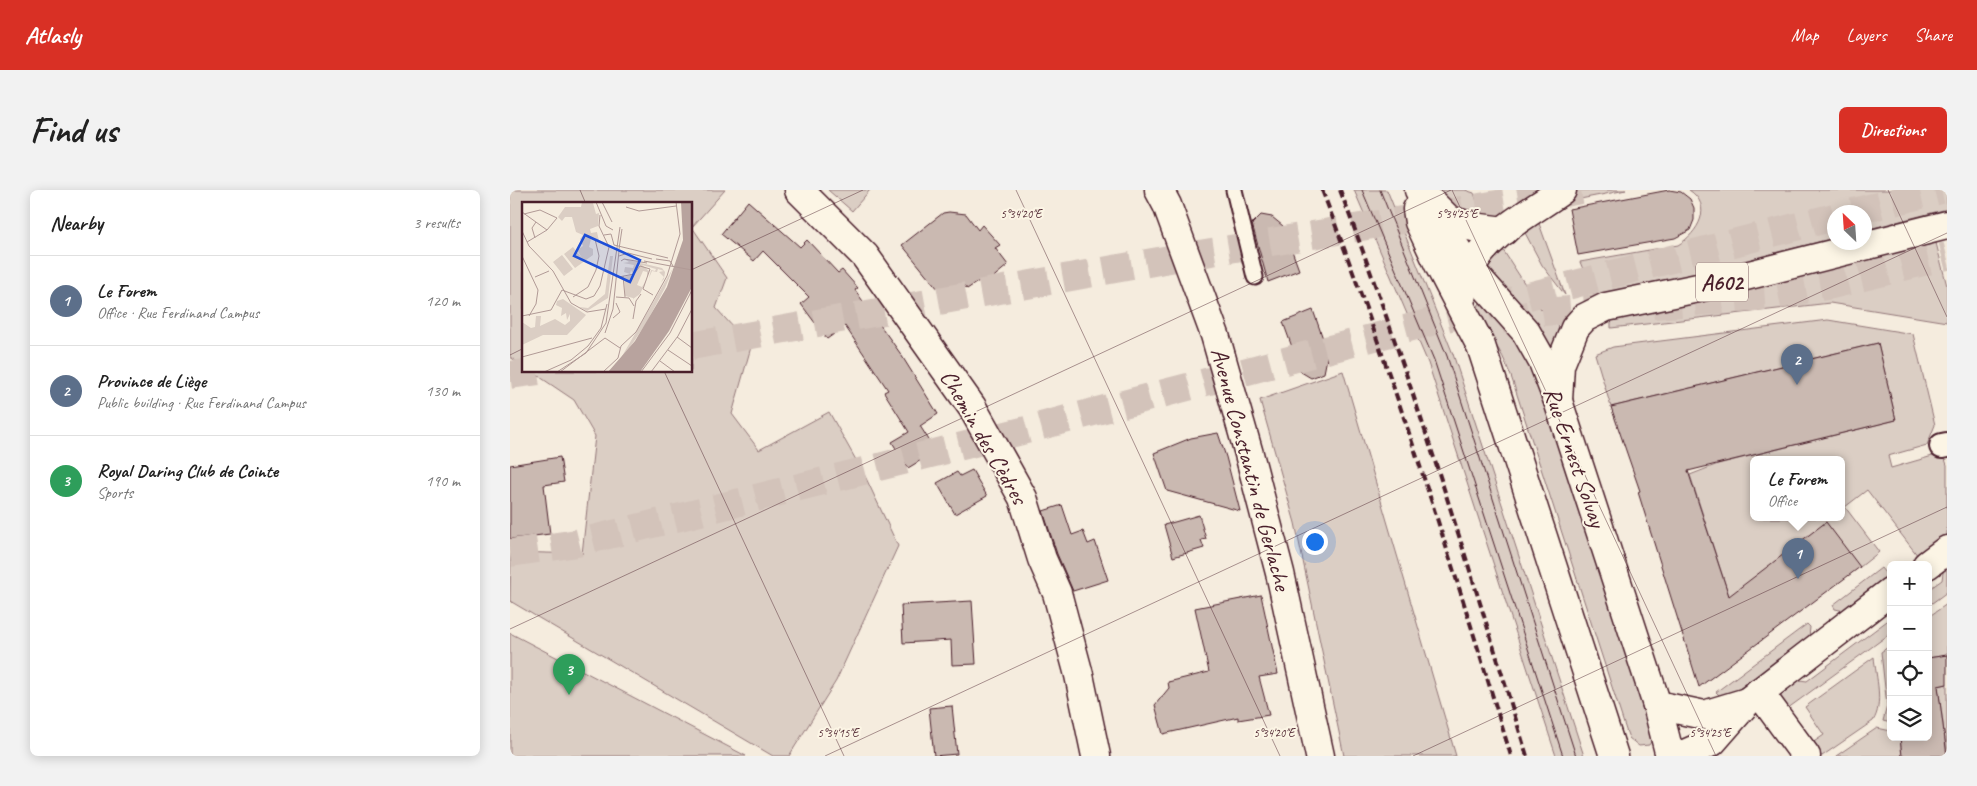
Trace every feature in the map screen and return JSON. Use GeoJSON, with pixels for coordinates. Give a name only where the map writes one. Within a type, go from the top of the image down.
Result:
{"type":"FeatureCollection","features":[{"type":"Feature","properties":{"kind":"main road","name":"Chemin des Cèdres"},"geometry":{"type":"LineString","coordinates":[[800,190],[865,256],[972,408],[1023,498],[1042,559],[1057,593],[1079,675],[1096,756]]}},
{"type":"Feature","properties":{"kind":"main road","name":"Avenue Constantin de Gerlache"},"geometry":{"type":"LineString","coordinates":[[1158,190],[1173,222],[1215,335],[1280,573],[1320,756]]}},
{"type":"Feature","properties":{"kind":"main road"},"geometry":{"type":"LineString","coordinates":[[1417,190],[1449,220],[1473,227],[1504,231]]}},
{"type":"Feature","properties":{"kind":"main road"},"geometry":{"type":"LineString","coordinates":[[1417,190],[1419,222],[1481,346],[1497,390],[1614,756]]}},
{"type":"Feature","properties":{"kind":"main road","name":"Rue Ernest Solvay"},"geometry":{"type":"LineString","coordinates":[[1417,190],[1470,269],[1526,332],[1543,362],[1558,401],[1657,705],[1670,756]]}},
{"type":"Feature","properties":{"kind":"main road"},"geometry":{"type":"LineString","coordinates":[[1460,302],[1470,269],[1487,245],[1562,190]]}},
{"type":"Feature","properties":{"kind":"main road","name":"A602"},"geometry":{"type":"LineString","coordinates":[[1558,401],[1560,365],[1575,328],[1584,318],[1606,307],[1698,288],[1947,225]]}},
{"type":"Feature","properties":{"kind":"main road"},"geometry":{"type":"LineString","coordinates":[[1932,561],[1947,550]]}},
{"type":"Feature","properties":{"kind":"main road"},"geometry":{"type":"LineString","coordinates":[[1680,756],[1712,742],[1753,697],[1887,594]]}},
{"type":"Feature","properties":{"kind":"main road"},"geometry":{"type":"LineString","coordinates":[[1657,705],[1704,715],[1753,697]]}},
{"type":"Feature","properties":{"kind":"main road"},"geometry":{"type":"LineString","coordinates":[[1753,697],[1806,756]]}},
{"type":"Feature","properties":{"kind":"main road"},"geometry":{"type":"LineString","coordinates":[[1603,721],[1630,756]]}},
{"type":"Feature","properties":{"kind":"lane"},"geometry":{"type":"LineString","coordinates":[[1234,190],[1255,277]]}},
{"type":"Feature","properties":{"kind":"shaded area"},"geometry":{"type":"Polygon","coordinates":[[[510,190],[725,190],[692,227],[692,202],[522,202],[522,365],[510,357],[510,190]]]}},
{"type":"Feature","properties":{"kind":"shaded area"},"geometry":{"type":"Polygon","coordinates":[[[828,190],[870,190],[852,211],[828,190]]]}},
{"type":"Feature","properties":{"kind":"shaded area"},"geometry":{"type":"Polygon","coordinates":[[[1354,190],[1387,190],[1453,354],[1584,756],[1556,756],[1428,363],[1354,190]]]}},
{"type":"Feature","properties":{"kind":"shaded area"},"geometry":{"type":"Polygon","coordinates":[[[1433,190],[1465,190],[1474,193],[1482,216],[1463,215],[1433,190]]]}},
{"type":"Feature","properties":{"kind":"shaded area"},"geometry":{"type":"Polygon","coordinates":[[[1572,190],[1626,190],[1560,203],[1572,190]]]}},
{"type":"Feature","properties":{"kind":"shaded area"},"geometry":{"type":"Polygon","coordinates":[[[1689,190],[1947,190],[1947,209],[1872,228],[1872,205],[1827,205],[1827,240],[1774,253],[1776,262],[1595,298],[1580,262],[1678,245],[1692,234],[1697,227],[1702,211],[1697,196],[1689,190]]]}},
{"type":"Feature","properties":{"kind":"shaded area"},"geometry":{"type":"Polygon","coordinates":[[[1537,218],[1565,295],[1542,265],[1523,229],[1537,218]]]}},
{"type":"Feature","properties":{"kind":"shaded area"},"geometry":{"type":"Polygon","coordinates":[[[692,227],[727,278],[716,308],[751,347],[732,414],[759,450],[829,412],[865,476],[898,546],[836,681],[789,756],[773,756],[510,601],[511,552],[582,554],[595,436],[574,400],[532,372],[692,372],[692,227]]]}},
{"type":"Feature","properties":{"kind":"shaded area"},"geometry":{"type":"Polygon","coordinates":[[[1936,243],[1947,286],[1947,322],[1830,303],[1611,328],[1611,317],[1662,309],[1936,243]]]}},
{"type":"Feature","properties":{"kind":"shaded area"},"geometry":{"type":"Polygon","coordinates":[[[1501,247],[1541,309],[1562,330],[1552,351],[1478,269],[1501,247]]]}},
{"type":"Feature","properties":{"kind":"shaded area"},"geometry":{"type":"Polygon","coordinates":[[[1482,302],[1526,348],[1657,732],[1649,745],[1639,746],[1629,738],[1511,376],[1501,353],[1481,323],[1478,311],[1479,304],[1482,302]]]}},
{"type":"Feature","properties":{"kind":"shaded area"},"geometry":{"type":"Polygon","coordinates":[[[1828,320],[1913,334],[1935,425],[1927,445],[1888,456],[1891,468],[1943,453],[1947,465],[1947,541],[1921,560],[1867,490],[1845,507],[1845,456],[1750,456],[1896,420],[1878,343],[1611,407],[1595,354],[1613,347],[1828,320]]]}},
{"type":"Feature","properties":{"kind":"shaded area"},"geometry":{"type":"Polygon","coordinates":[[[1343,371],[1456,756],[1344,756],[1295,523],[1260,400],[1343,371]]]}},
{"type":"Feature","properties":{"kind":"shaded area"},"geometry":{"type":"Polygon","coordinates":[[[1750,456],[1750,521],[1845,521],[1845,507],[1879,552],[1860,567],[1729,596],[1690,475],[1718,464],[1750,456]]]}},
{"type":"Feature","properties":{"kind":"shaded area"},"geometry":{"type":"Polygon","coordinates":[[[1947,564],[1947,592],[1932,603],[1932,587],[1942,580],[1944,565],[1947,564]]]}},
{"type":"Feature","properties":{"kind":"shaded area"},"geometry":{"type":"Polygon","coordinates":[[[1881,568],[1887,576],[1887,580],[1845,611],[1835,609],[1833,605],[1881,568]]]}},
{"type":"Feature","properties":{"kind":"shaded area"},"geometry":{"type":"Polygon","coordinates":[[[1947,604],[1947,655],[1932,657],[1932,614],[1947,604]]]}},
{"type":"Feature","properties":{"kind":"shaded area"},"geometry":{"type":"Polygon","coordinates":[[[1887,621],[1887,636],[1780,714],[1768,698],[1792,679],[1807,681],[1887,621]]]}},
{"type":"Feature","properties":{"kind":"shaded area"},"geometry":{"type":"Polygon","coordinates":[[[1807,624],[1810,627],[1809,638],[1724,700],[1716,692],[1807,624]]]}},
{"type":"Feature","properties":{"kind":"shaded area"},"geometry":{"type":"Polygon","coordinates":[[[510,633],[746,756],[510,756],[510,633]]]}},
{"type":"Feature","properties":{"kind":"shaded area"},"geometry":{"type":"Polygon","coordinates":[[[1887,648],[1887,706],[1881,652],[1887,648]]]}},
{"type":"Feature","properties":{"kind":"shaded area"},"geometry":{"type":"Polygon","coordinates":[[[1874,657],[1879,699],[1873,721],[1822,756],[1811,756],[1805,748],[1824,735],[1805,707],[1874,657]]]}},
{"type":"Feature","properties":{"kind":"shaded area"},"geometry":{"type":"Polygon","coordinates":[[[1947,684],[1947,755],[1938,686],[1947,684]]]}},
{"type":"Feature","properties":{"kind":"shaded area"},"geometry":{"type":"Polygon","coordinates":[[[1887,706],[1887,722],[1883,721],[1887,706]]]}},
{"type":"Feature","properties":{"kind":"shaded area"},"geometry":{"type":"Polygon","coordinates":[[[1877,728],[1887,730],[1887,741],[1900,741],[1902,756],[1836,756],[1877,728]]]}},
{"type":"Feature","properties":{"kind":"building"},"geometry":{"type":"Polygon","coordinates":[[[1669,190],[1681,192],[1690,199],[1694,208],[1694,220],[1690,230],[1675,238],[1578,255],[1569,209],[1669,190]]]}},
{"type":"Feature","properties":{"kind":"building"},"geometry":{"type":"Polygon","coordinates":[[[748,201],[800,247],[807,240],[838,273],[842,270],[858,288],[855,290],[900,353],[938,414],[920,426],[936,451],[908,468],[892,442],[909,432],[884,392],[888,390],[845,326],[827,339],[801,304],[809,297],[763,251],[754,261],[721,234],[748,201]]]}},
{"type":"Feature","properties":{"kind":"building"},"geometry":{"type":"Polygon","coordinates":[[[943,213],[966,214],[978,230],[982,225],[1000,245],[995,248],[1008,265],[984,285],[979,281],[967,289],[964,285],[952,294],[943,295],[902,245],[943,213]]]}},
{"type":"Feature","properties":{"kind":"building"},"geometry":{"type":"Polygon","coordinates":[[[1261,215],[1272,217],[1283,226],[1299,270],[1268,282],[1252,224],[1261,215]]]}},
{"type":"Feature","properties":{"kind":"building"},"geometry":{"type":"Polygon","coordinates":[[[1313,310],[1328,353],[1324,373],[1311,378],[1301,372],[1283,322],[1313,310]]]}},
{"type":"Feature","properties":{"kind":"building"},"geometry":{"type":"Polygon","coordinates":[[[1878,343],[1896,420],[1688,471],[1729,596],[1826,522],[1860,567],[1699,687],[1638,492],[1640,491],[1611,407],[1878,343]]]}},
{"type":"Feature","properties":{"kind":"building"},"geometry":{"type":"Polygon","coordinates":[[[1218,433],[1240,511],[1167,491],[1154,453],[1191,438],[1218,433]]]}},
{"type":"Feature","properties":{"kind":"building"},"geometry":{"type":"Polygon","coordinates":[[[560,457],[564,482],[544,485],[550,534],[510,539],[510,465],[560,457]]]}},
{"type":"Feature","properties":{"kind":"building"},"geometry":{"type":"Polygon","coordinates":[[[972,470],[987,496],[955,514],[937,483],[957,472],[960,476],[972,470]]]}},
{"type":"Feature","properties":{"kind":"building"},"geometry":{"type":"Polygon","coordinates":[[[1062,505],[1072,535],[1083,531],[1088,544],[1095,541],[1108,580],[1073,591],[1057,554],[1043,511],[1062,505]]]}},
{"type":"Feature","properties":{"kind":"building"},"geometry":{"type":"Polygon","coordinates":[[[1199,515],[1206,539],[1201,540],[1204,548],[1173,557],[1164,525],[1199,515]]]}},
{"type":"Feature","properties":{"kind":"building"},"geometry":{"type":"Polygon","coordinates":[[[1261,595],[1278,674],[1259,677],[1269,715],[1238,720],[1238,717],[1163,734],[1155,705],[1169,688],[1168,682],[1209,672],[1195,608],[1261,595]]]}},
{"type":"Feature","properties":{"kind":"building"},"geometry":{"type":"Polygon","coordinates":[[[972,601],[976,664],[952,665],[951,640],[903,643],[901,605],[972,601]]]}},
{"type":"Feature","properties":{"kind":"building"},"geometry":{"type":"Polygon","coordinates":[[[1947,655],[1947,684],[1938,686],[1947,756],[1902,756],[1900,741],[1932,741],[1932,657],[1947,655]]]}},
{"type":"Feature","properties":{"kind":"building"},"geometry":{"type":"Polygon","coordinates":[[[952,706],[957,754],[934,756],[929,708],[952,706]]]}},
{"type":"Feature","properties":{"kind":"tunnel"},"geometry":{"type":"LineString","coordinates":[[692,346],[1164,260],[1581,190]]}},
{"type":"Feature","properties":{"kind":"tunnel"},"geometry":{"type":"LineString","coordinates":[[1872,207],[1941,190]]}},
{"type":"Feature","properties":{"kind":"tunnel"},"geometry":{"type":"LineString","coordinates":[[510,553],[577,543],[1026,430],[1827,219]]}},
{"type":"Feature","properties":{"kind":"tunnel"},"geometry":{"type":"LineString","coordinates":[[1653,305],[1767,297],[1832,285],[1947,256]]}},
{"type":"Feature","properties":{"kind":"tunnel"},"geometry":{"type":"LineString","coordinates":[[1501,320],[1543,312],[1610,307]]}},
{"type":"Feature","properties":{"kind":"tunnel"},"geometry":{"type":"LineString","coordinates":[[510,375],[531,372]]}},
{"type":"Feature","properties":{"kind":"tram line"},"geometry":{"type":"LineString","coordinates":[[1362,190],[1434,360],[1563,756]]}},
{"type":"Feature","properties":{"kind":"tram line"},"geometry":{"type":"LineString","coordinates":[[1380,190],[1447,356],[1576,756]]}},
{"type":"Feature","properties":{"kind":"railway"},"geometry":{"type":"LineString","coordinates":[[1322,190],[1398,401],[1445,542],[1511,756]]}},
{"type":"Feature","properties":{"kind":"railway"},"geometry":{"type":"LineString","coordinates":[[1340,190],[1415,401],[1527,756]]}},
{"type":"Feature","properties":{"kind":"place","name":"Province de Liège"},"geometry":{"type":"Point","coordinates":[1797,385]}},
{"type":"Feature","properties":{"kind":"place","name":"Le Forem"},"geometry":{"type":"Point","coordinates":[1798,579]}},
{"type":"Feature","properties":{"kind":"place","name":"Royal Daring Club de Cointe"},"geometry":{"type":"Point","coordinates":[569,695]}}]}
